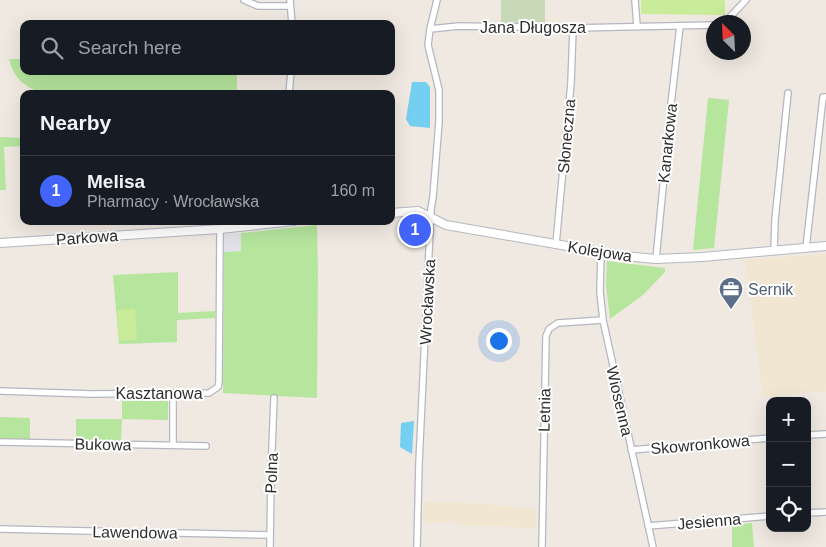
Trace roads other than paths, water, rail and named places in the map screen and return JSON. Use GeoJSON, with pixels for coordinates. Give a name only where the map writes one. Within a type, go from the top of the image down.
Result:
{"type":"FeatureCollection","features":[{"type":"Feature","properties":{"kind":"street"},"geometry":{"type":"LineString","coordinates":[[244,0],[258,6],[290,3],[292,20]]}},
{"type":"Feature","properties":{"kind":"street","name":"Wrocławska"},"geometry":{"type":"LineString","coordinates":[[417,547],[419,456],[431,217],[439,106],[439,90],[428,45],[437,0]]}},
{"type":"Feature","properties":{"kind":"street"},"geometry":{"type":"LineString","coordinates":[[635,0],[637,26]]}},
{"type":"Feature","properties":{"kind":"street"},"geometry":{"type":"LineString","coordinates":[[732,15],[746,0]]}},
{"type":"Feature","properties":{"kind":"street","name":"Jana Długosza"},"geometry":{"type":"LineString","coordinates":[[430,29],[459,26],[573,28],[706,25]]}},
{"type":"Feature","properties":{"kind":"street","name":"Kanarkowa"},"geometry":{"type":"LineString","coordinates":[[656,259],[680,26]]}},
{"type":"Feature","properties":{"kind":"street","name":"Słoneczna"},"geometry":{"type":"LineString","coordinates":[[556,244],[571,83],[573,28]]}},
{"type":"Feature","properties":{"kind":"street"},"geometry":{"type":"LineString","coordinates":[[289,90],[291,75]]}},
{"type":"Feature","properties":{"kind":"street"},"geometry":{"type":"LineString","coordinates":[[774,250],[775,220],[788,93]]}},
{"type":"Feature","properties":{"kind":"street"},"geometry":{"type":"LineString","coordinates":[[806,248],[825,97]]}},
{"type":"Feature","properties":{"kind":"street"},"geometry":{"type":"LineString","coordinates":[[395,212],[418,211],[431,217]]}},
{"type":"Feature","properties":{"kind":"street","name":"Kolejowa"},"geometry":{"type":"LineString","coordinates":[[431,217],[446,225],[624,256],[656,259],[702,257],[826,246]]}},
{"type":"Feature","properties":{"kind":"street","name":"Parkowa"},"geometry":{"type":"LineString","coordinates":[[0,243],[221,225],[230,228],[256,225]]}},
{"type":"Feature","properties":{"kind":"street","name":"Kasztanowa"},"geometry":{"type":"LineString","coordinates":[[0,391],[92,394],[210,393],[218,387],[221,225]]}},
{"type":"Feature","properties":{"kind":"street","name":"Wiosenna"},"geometry":{"type":"LineString","coordinates":[[601,252],[600,292],[603,320],[653,547]]}},
{"type":"Feature","properties":{"kind":"street","name":"Letnia"},"geometry":{"type":"LineString","coordinates":[[542,547],[546,336],[549,329],[558,323],[603,320]]}},
{"type":"Feature","properties":{"kind":"street"},"geometry":{"type":"LineString","coordinates":[[173,445],[174,393]]}},
{"type":"Feature","properties":{"kind":"street","name":"Polna"},"geometry":{"type":"LineString","coordinates":[[270,547],[274,398]]}},
{"type":"Feature","properties":{"kind":"street"},"geometry":{"type":"LineString","coordinates":[[811,435],[826,434]]}},
{"type":"Feature","properties":{"kind":"street","name":"Skowronkowa"},"geometry":{"type":"LineString","coordinates":[[631,450],[766,438]]}},
{"type":"Feature","properties":{"kind":"street","name":"Bukowa"},"geometry":{"type":"LineString","coordinates":[[0,442],[206,446]]}},
{"type":"Feature","properties":{"kind":"street"},"geometry":{"type":"LineString","coordinates":[[811,513],[826,512]]}},
{"type":"Feature","properties":{"kind":"street","name":"Jesienna"},"geometry":{"type":"LineString","coordinates":[[648,526],[766,516]]}},
{"type":"Feature","properties":{"kind":"street","name":"Lawendowa"},"geometry":{"type":"LineString","coordinates":[[0,529],[270,535]]}},
{"type":"Feature","properties":{"kind":"water"},"geometry":{"type":"Polygon","coordinates":[[[412,82],[426,82],[430,87],[430,128],[410,126],[406,119],[412,82]]]}},
{"type":"Feature","properties":{"kind":"water"},"geometry":{"type":"Polygon","coordinates":[[[414,421],[412,454],[400,447],[401,423],[414,421]]]}},
{"type":"Feature","properties":{"kind":"place","name":"Melisa"},"geometry":{"type":"Point","coordinates":[415,230]}},
{"type":"Feature","properties":{"kind":"place","name":"Sernik"},"geometry":{"type":"Point","coordinates":[731,310]}}]}
